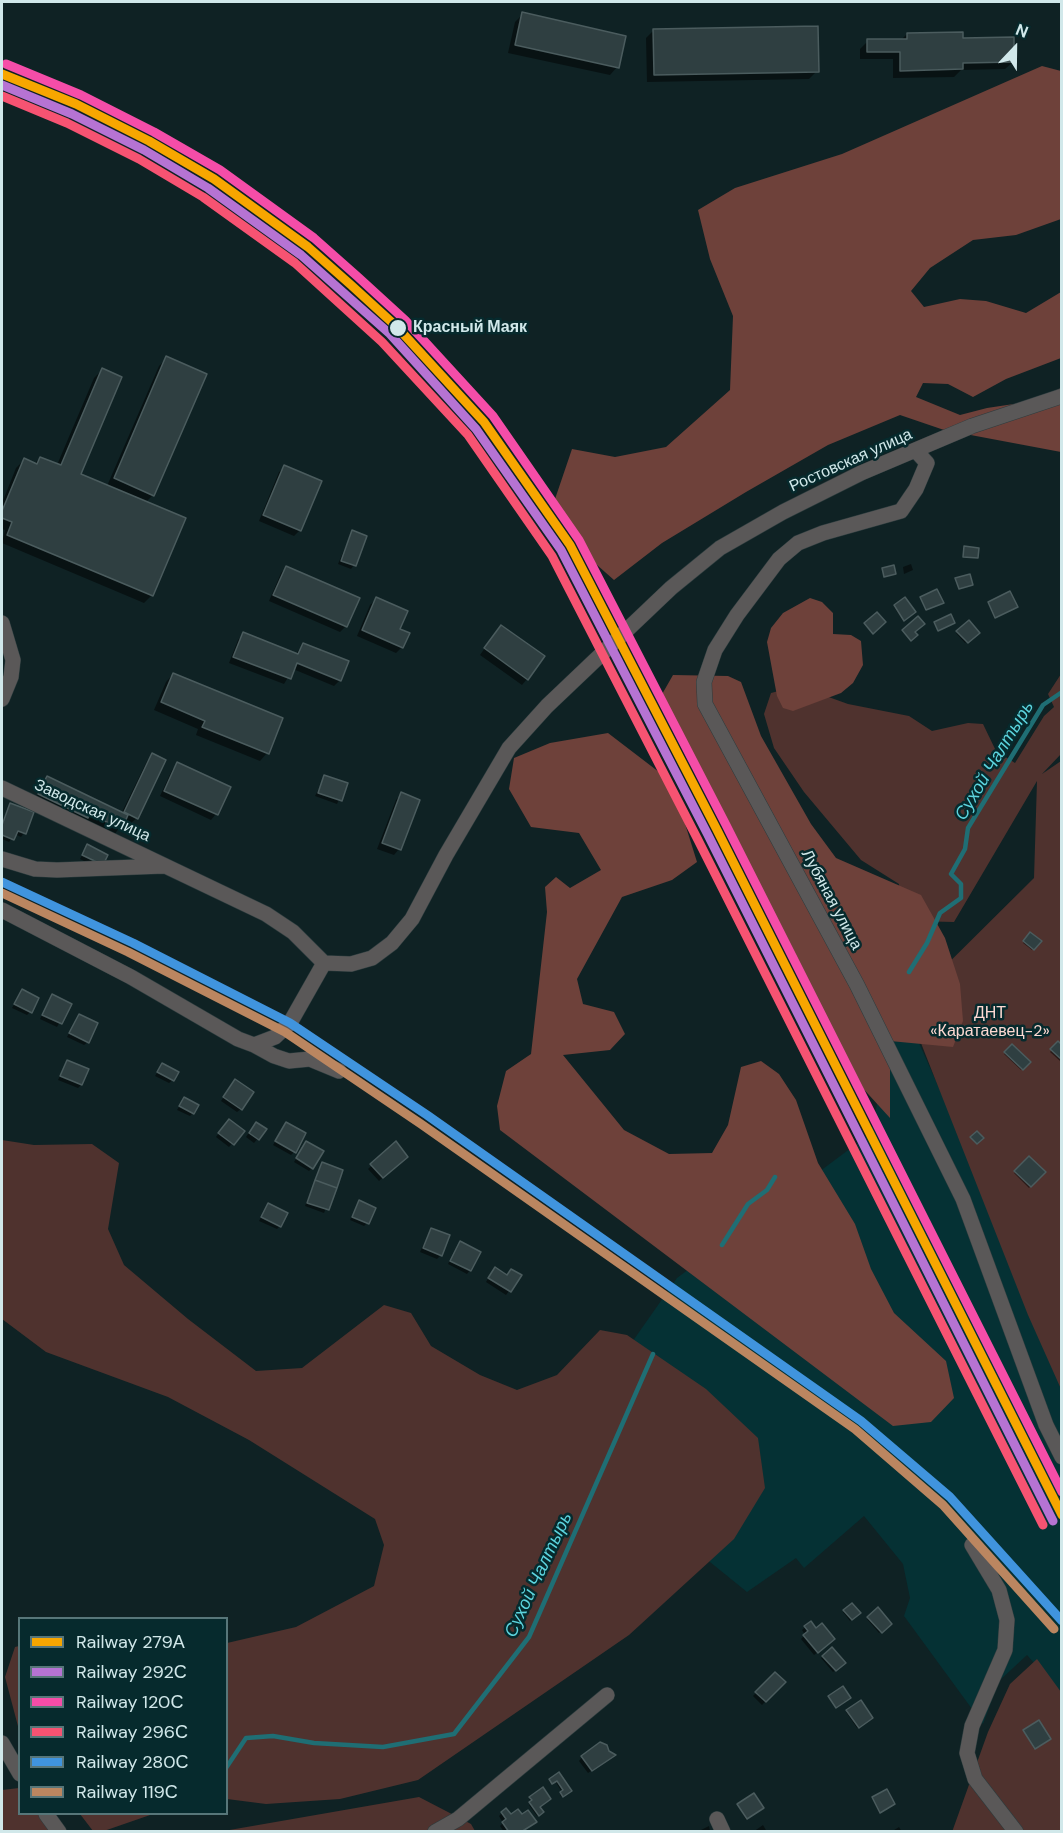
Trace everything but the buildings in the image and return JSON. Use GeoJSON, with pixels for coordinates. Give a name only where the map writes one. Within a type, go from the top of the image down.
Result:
{"type":"FeatureCollection","features":[{"type":"Feature","properties":{"kind":"street","name":"Ростовская улица"},"geometry":{"type":"LineString","coordinates":[[324,963],[351,964],[372,958],[392,943],[412,919],[446,855],[509,748],[584,671],[671,588],[720,548],[783,512],[861,473],[916,452],[972,426],[1062,396]]}},
{"type":"Feature","properties":{"kind":"street","name":"Лубяная улица"},"geometry":{"type":"LineString","coordinates":[[916,452],[927,463],[916,489],[901,511],[823,533],[798,543],[780,559],[715,650],[704,682],[705,704],[857,985],[915,1101],[925,1128],[963,1199],[1046,1425],[1062,1457]]}},
{"type":"Feature","properties":{"kind":"street"},"geometry":{"type":"LineString","coordinates":[[2,623],[14,660],[11,676],[2,699]]}},
{"type":"Feature","properties":{"kind":"street","name":"Заводская улица"},"geometry":{"type":"LineString","coordinates":[[2,788],[266,914],[293,932],[324,963]]}},
{"type":"Feature","properties":{"kind":"street","name":"Заводская улица"},"geometry":{"type":"LineString","coordinates":[[2,859],[35,869],[57,870],[167,866]]}},
{"type":"Feature","properties":{"kind":"street"},"geometry":{"type":"LineString","coordinates":[[2,910],[131,977],[238,1039],[274,1056],[289,1060],[310,1059],[339,1071]]}},
{"type":"Feature","properties":{"kind":"street"},"geometry":{"type":"LineString","coordinates":[[254,1045],[275,1037],[290,1023],[324,963]]}},
{"type":"Feature","properties":{"kind":"street"},"geometry":{"type":"LineString","coordinates":[[972,1545],[999,1590],[1007,1620],[1005,1650],[972,1726],[967,1753],[975,1779],[1016,1832]]}},
{"type":"Feature","properties":{"kind":"street"},"geometry":{"type":"LineString","coordinates":[[435,1832],[458,1819],[607,1695]]}},
{"type":"Feature","properties":{"kind":"street"},"geometry":{"type":"LineString","coordinates":[[2,1743],[17,1768]]}},
{"type":"Feature","properties":{"kind":"street"},"geometry":{"type":"LineString","coordinates":[[46,1815],[54,1830]]}},
{"type":"Feature","properties":{"kind":"shaded area"},"geometry":{"type":"Polygon","coordinates":[[[1042,66],[1061,71],[1061,219],[1016,235],[973,240],[930,268],[911,291],[924,307],[960,299],[986,301],[1026,313],[1061,292],[1061,358],[1006,379],[973,397],[948,384],[923,383],[916,397],[960,415],[1027,402],[1061,388],[1061,452],[944,430],[900,415],[828,445],[746,492],[662,543],[614,580],[588,557],[554,502],[572,449],[615,457],[666,447],[730,390],[733,316],[710,259],[698,210],[735,188],[842,154],[1042,66]]]}},
{"type":"Feature","properties":{"kind":"shaded area"},"geometry":{"type":"Polygon","coordinates":[[[810,598],[822,602],[833,613],[833,634],[851,635],[861,641],[863,665],[853,683],[841,693],[793,711],[783,708],[777,696],[767,642],[771,628],[783,613],[810,598]]]}},
{"type":"Feature","properties":{"kind":"shaded area"},"geometry":{"type":"Polygon","coordinates":[[[673,675],[728,676],[741,682],[761,736],[811,824],[836,858],[921,895],[945,938],[960,984],[963,1021],[953,1047],[890,1041],[890,1118],[848,1072],[661,696],[673,675]]]}},
{"type":"Feature","properties":{"kind":"shaded area"},"geometry":{"type":"Polygon","coordinates":[[[608,733],[672,782],[697,862],[672,880],[622,897],[577,979],[583,1004],[614,1012],[625,1034],[610,1050],[563,1055],[624,1130],[669,1154],[712,1153],[728,1125],[741,1067],[761,1061],[779,1074],[796,1100],[818,1163],[855,1224],[871,1269],[894,1313],[946,1361],[954,1398],[931,1422],[893,1426],[500,1130],[497,1106],[506,1071],[531,1054],[547,912],[545,887],[556,877],[570,888],[601,870],[579,833],[531,827],[509,789],[514,758],[550,743],[608,733]]]}},
{"type":"Feature","properties":{"kind":"shaded area"},"geometry":{"type":"Polygon","coordinates":[[[899,998],[1061,1362],[1061,1694],[1027,1655],[999,1681],[983,1724],[904,1616],[910,1598],[903,1564],[864,1516],[804,1568],[796,1558],[747,1592],[562,1442],[677,1278],[871,1133],[899,998]]]}},
{"type":"Feature","properties":{"kind":"green space","name":"ДНТ «Каратаевец-2»"},"geometry":{"type":"Polygon","coordinates":[[[1061,674],[1061,754],[1042,774],[1061,761],[1061,1389],[1028,1315],[906,1005],[1034,878],[1037,781],[954,922],[913,921],[900,906],[899,884],[861,860],[804,792],[774,748],[764,714],[771,693],[798,686],[848,704],[909,716],[932,731],[968,723],[983,724],[996,751],[1015,763],[1044,716],[1054,707],[1048,694],[1061,674]]]}},
{"type":"Feature","properties":{"kind":"green space"},"geometry":{"type":"Polygon","coordinates":[[[2,1140],[34,1145],[92,1144],[119,1163],[108,1229],[124,1265],[188,1319],[256,1371],[302,1368],[384,1305],[411,1313],[431,1346],[480,1375],[517,1390],[557,1375],[600,1330],[627,1335],[706,1389],[758,1438],[765,1488],[734,1539],[629,1635],[418,1780],[340,1799],[266,1804],[228,1799],[228,1643],[296,1627],[374,1586],[384,1545],[375,1519],[249,1440],[168,1397],[46,1352],[2,1319],[2,1140]]]}},
{"type":"Feature","properties":{"kind":"green space"},"geometry":{"type":"Polygon","coordinates":[[[18,1646],[18,1726],[5,1677],[15,1647],[18,1646]]]}},
{"type":"Feature","properties":{"kind":"green space"},"geometry":{"type":"Polygon","coordinates":[[[1037,1659],[1061,1692],[1061,1831],[952,1832],[988,1732],[1010,1684],[1037,1659]]]}},
{"type":"Feature","properties":{"kind":"green space"},"geometry":{"type":"Polygon","coordinates":[[[18,1788],[18,1815],[41,1815],[52,1831],[2,1831],[2,1790],[18,1788]]]}},
{"type":"Feature","properties":{"kind":"green space"},"geometry":{"type":"Polygon","coordinates":[[[419,1797],[471,1824],[475,1831],[218,1832],[419,1797]]]}},
{"type":"Feature","properties":{"kind":"green space"},"geometry":{"type":"Polygon","coordinates":[[[81,1815],[150,1815],[101,1832],[93,1831],[81,1815]]]}},
{"type":"Feature","properties":{"kind":"waterway","name":"Сухой Чалтырь"},"geometry":{"type":"LineString","coordinates":[[909,972],[927,943],[940,913],[961,898],[961,884],[951,874],[965,849],[968,828],[1043,705],[1062,692]]}},
{"type":"Feature","properties":{"kind":"waterway","name":"Сухой Чалтырь"},"geometry":{"type":"LineString","coordinates":[[722,1245],[748,1204],[767,1190],[775,1177]]}},
{"type":"Feature","properties":{"kind":"waterway","name":"Сухой Чалтырь"},"geometry":{"type":"LineString","coordinates":[[228,1765],[246,1738],[273,1736],[314,1743],[383,1747],[454,1734],[529,1637],[653,1354]]}},
{"type":"Feature","properties":{"kind":"rail line","name":"120С"},"geometry":{"type":"LineString","coordinates":[[6,64],[81,95],[154,132],[220,170],[314,238],[358,277],[405,320],[493,416],[579,540],[725,823],[1062,1492]]}},
{"type":"Feature","properties":{"kind":"rail line","name":"279А"},"geometry":{"type":"LineString","coordinates":[[2,74],[76,104],[149,141],[214,179],[308,247],[351,285],[397,327],[484,422],[570,545],[716,828],[1062,1515]]}},
{"type":"Feature","properties":{"kind":"rail line","name":"292С"},"geometry":{"type":"LineString","coordinates":[[2,85],[72,114],[144,150],[208,188],[301,255],[390,334],[476,429],[561,550],[707,833],[1053,1521]]}},
{"type":"Feature","properties":{"kind":"rail line","name":"296С"},"geometry":{"type":"LineString","coordinates":[[2,96],[67,123],[139,159],[203,197],[295,263],[382,342],[468,435],[552,556],[697,838],[1043,1525]]}},
{"type":"Feature","properties":{"kind":"rail line","name":"280С"},"geometry":{"type":"LineString","coordinates":[[2,882],[133,943],[290,1023],[427,1115],[861,1421],[950,1497],[1062,1621]]}},
{"type":"Feature","properties":{"kind":"rail line","name":"119С"},"geometry":{"type":"LineString","coordinates":[[2,893],[128,952],[285,1032],[421,1124],[855,1429],[943,1505],[1054,1629]]}},
{"type":"Feature","properties":{"kind":"place","name":"Красный Маяк"},"geometry":{"type":"Point","coordinates":[398,328]}}]}
